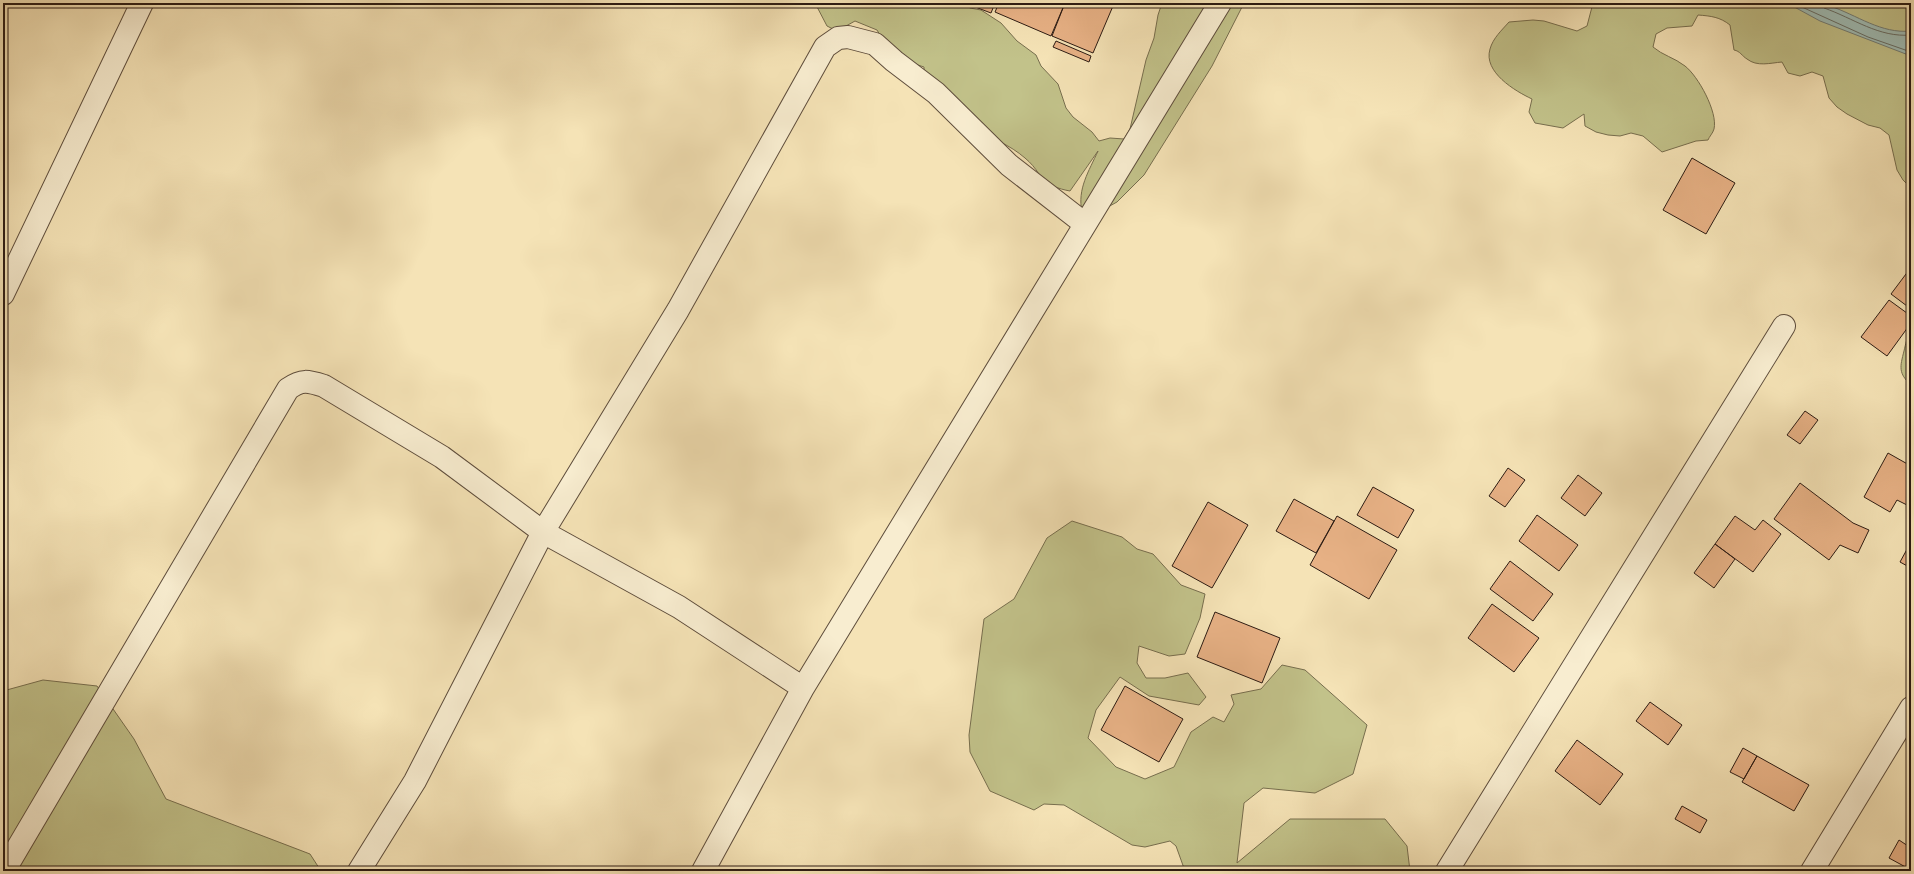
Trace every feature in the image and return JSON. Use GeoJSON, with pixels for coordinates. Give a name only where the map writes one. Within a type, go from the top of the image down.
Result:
{"type":"FeatureCollection","features":[{"type":"Feature","properties":{"kind":"street"},"geometry":{"type":"LineString","coordinates":[[3,294],[142,3]]}},
{"type":"Feature","properties":{"kind":"street"},"geometry":{"type":"LineString","coordinates":[[703,871],[803,688],[1220,3]]}},
{"type":"Feature","properties":{"kind":"street"},"geometry":{"type":"LineString","coordinates":[[359,871],[415,781],[543,532],[678,310],[825,47],[838,38],[848,37],[876,44],[894,61],[936,93],[1009,165],[1086,224]]}},
{"type":"Feature","properties":{"kind":"street"},"geometry":{"type":"LineString","coordinates":[[1447,871],[1784,326]]}},
{"type":"Feature","properties":{"kind":"street"},"geometry":{"type":"LineString","coordinates":[[4,871],[288,389],[297,382],[308,381],[324,386],[442,457],[543,532],[679,607],[803,688]]}},
{"type":"Feature","properties":{"kind":"street"},"geometry":{"type":"LineString","coordinates":[[1812,871],[1911,708]]}},
{"type":"Feature","properties":{"kind":"green space"},"geometry":{"type":"Polygon","coordinates":[[[815,3],[963,3],[970,8],[981,10],[1001,23],[1017,41],[1036,55],[1041,66],[1058,84],[1066,108],[1073,117],[1092,132],[1099,141],[1110,138],[1124,139],[1130,129],[1146,60],[1154,38],[1158,15],[1162,3],[1245,3],[1212,66],[1144,175],[1117,202],[1106,208],[1082,212],[1082,188],[1098,151],[1070,191],[1053,186],[1045,181],[1031,164],[1019,153],[1001,142],[974,130],[965,109],[959,100],[924,70],[924,67],[912,63],[883,40],[877,30],[855,21],[837,31],[827,26],[815,3]]]}},
{"type":"Feature","properties":{"kind":"green space"},"geometry":{"type":"Polygon","coordinates":[[[1593,3],[1911,4],[1911,188],[1903,180],[1897,170],[1889,135],[1880,128],[1868,125],[1837,107],[1829,98],[1823,76],[1812,72],[1800,76],[1788,73],[1782,62],[1759,64],[1745,58],[1738,51],[1734,50],[1730,25],[1723,20],[1711,16],[1698,15],[1692,26],[1667,28],[1656,34],[1653,47],[1685,66],[1701,86],[1713,113],[1714,129],[1708,140],[1696,141],[1662,152],[1643,136],[1631,133],[1620,136],[1608,135],[1596,132],[1585,126],[1584,114],[1563,128],[1535,123],[1529,112],[1532,99],[1509,86],[1496,73],[1491,65],[1489,57],[1491,45],[1498,34],[1509,22],[1533,20],[1544,21],[1577,31],[1587,26],[1593,3]]]}},
{"type":"Feature","properties":{"kind":"green space"},"geometry":{"type":"Polygon","coordinates":[[[1911,333],[1911,385],[1904,377],[1901,366],[1906,341],[1911,333]]]}},
{"type":"Feature","properties":{"kind":"green space"},"geometry":{"type":"Polygon","coordinates":[[[1072,521],[1122,537],[1137,549],[1153,554],[1181,585],[1205,594],[1200,618],[1185,654],[1169,656],[1139,646],[1137,663],[1146,678],[1165,678],[1188,673],[1206,697],[1199,705],[1149,696],[1120,677],[1096,710],[1088,738],[1116,767],[1145,779],[1174,767],[1191,732],[1213,717],[1224,722],[1234,704],[1231,695],[1261,689],[1282,665],[1305,670],[1367,725],[1353,774],[1315,793],[1263,788],[1244,803],[1237,863],[1290,819],[1385,819],[1407,846],[1410,871],[1185,871],[1176,846],[1170,841],[1145,847],[1132,845],[1064,805],[1044,804],[1034,810],[990,791],[970,752],[969,735],[984,619],[1014,599],[1047,538],[1072,521]]]}},
{"type":"Feature","properties":{"kind":"green space"},"geometry":{"type":"Polygon","coordinates":[[[43,680],[97,686],[134,739],[166,799],[310,854],[321,871],[3,871],[3,691],[43,680]]]}},
{"type":"Feature","properties":{"kind":"water"},"geometry":{"type":"Polygon","coordinates":[[[1787,3],[1825,4],[1879,27],[1889,30],[1911,31],[1911,56],[1820,21],[1787,3]]]}},
{"type":"Feature","properties":{"kind":"building"},"geometry":{"type":"Polygon","coordinates":[[[971,3],[995,3],[991,13],[970,5],[971,3]]]}},
{"type":"Feature","properties":{"kind":"building"},"geometry":{"type":"Polygon","coordinates":[[[999,3],[1065,3],[1051,36],[995,12],[999,3]]]}},
{"type":"Feature","properties":{"kind":"building"},"geometry":{"type":"Polygon","coordinates":[[[1065,3],[1106,3],[1113,6],[1093,53],[1052,36],[1065,3]]]}},
{"type":"Feature","properties":{"kind":"building"},"geometry":{"type":"Polygon","coordinates":[[[1056,41],[1091,56],[1089,62],[1053,47],[1056,41]]]}},
{"type":"Feature","properties":{"kind":"building"},"geometry":{"type":"Polygon","coordinates":[[[1692,158],[1735,183],[1706,234],[1663,210],[1692,158]]]}},
{"type":"Feature","properties":{"kind":"building"},"geometry":{"type":"Polygon","coordinates":[[[1909,270],[1911,271],[1911,309],[1891,294],[1909,270]]]}},
{"type":"Feature","properties":{"kind":"building"},"geometry":{"type":"Polygon","coordinates":[[[1889,300],[1911,316],[1911,323],[1887,356],[1861,337],[1889,300]]]}},
{"type":"Feature","properties":{"kind":"building"},"geometry":{"type":"Polygon","coordinates":[[[1805,411],[1818,420],[1800,444],[1787,435],[1805,411]]]}},
{"type":"Feature","properties":{"kind":"building"},"geometry":{"type":"Polygon","coordinates":[[[1888,453],[1911,466],[1911,507],[1897,500],[1890,512],[1864,497],[1888,453]]]}},
{"type":"Feature","properties":{"kind":"building"},"geometry":{"type":"Polygon","coordinates":[[[1508,468],[1525,480],[1505,507],[1489,496],[1508,468]]]}},
{"type":"Feature","properties":{"kind":"building"},"geometry":{"type":"Polygon","coordinates":[[[1578,475],[1602,493],[1585,516],[1561,498],[1578,475]]]}},
{"type":"Feature","properties":{"kind":"building"},"geometry":{"type":"Polygon","coordinates":[[[1800,483],[1853,523],[1869,530],[1858,553],[1840,545],[1829,560],[1774,519],[1800,483]]]}},
{"type":"Feature","properties":{"kind":"building"},"geometry":{"type":"Polygon","coordinates":[[[1373,487],[1414,510],[1398,538],[1357,515],[1373,487]]]}},
{"type":"Feature","properties":{"kind":"building"},"geometry":{"type":"Polygon","coordinates":[[[1294,499],[1334,521],[1316,553],[1276,531],[1294,499]]]}},
{"type":"Feature","properties":{"kind":"building"},"geometry":{"type":"Polygon","coordinates":[[[1208,502],[1248,525],[1212,588],[1172,566],[1208,502]]]}},
{"type":"Feature","properties":{"kind":"building"},"geometry":{"type":"Polygon","coordinates":[[[1537,515],[1578,545],[1559,571],[1519,541],[1537,515]]]}},
{"type":"Feature","properties":{"kind":"building"},"geometry":{"type":"Polygon","coordinates":[[[1337,516],[1397,550],[1369,599],[1310,565],[1337,516]]]}},
{"type":"Feature","properties":{"kind":"building"},"geometry":{"type":"Polygon","coordinates":[[[1735,516],[1755,530],[1763,520],[1781,534],[1753,572],[1715,544],[1735,516]]]}},
{"type":"Feature","properties":{"kind":"building"},"geometry":{"type":"Polygon","coordinates":[[[1911,542],[1911,568],[1900,562],[1911,542]]]}},
{"type":"Feature","properties":{"kind":"building"},"geometry":{"type":"Polygon","coordinates":[[[1715,544],[1735,559],[1714,588],[1694,573],[1715,544]]]}},
{"type":"Feature","properties":{"kind":"building"},"geometry":{"type":"Polygon","coordinates":[[[1510,561],[1553,594],[1533,621],[1490,589],[1510,561]]]}},
{"type":"Feature","properties":{"kind":"building"},"geometry":{"type":"Polygon","coordinates":[[[1492,604],[1539,638],[1514,672],[1468,638],[1492,604]]]}},
{"type":"Feature","properties":{"kind":"building"},"geometry":{"type":"Polygon","coordinates":[[[1215,612],[1280,638],[1262,683],[1197,657],[1215,612]]]}},
{"type":"Feature","properties":{"kind":"building"},"geometry":{"type":"Polygon","coordinates":[[[1125,686],[1183,719],[1159,762],[1101,730],[1125,686]]]}},
{"type":"Feature","properties":{"kind":"building"},"geometry":{"type":"Polygon","coordinates":[[[1650,702],[1682,725],[1668,745],[1636,721],[1650,702]]]}},
{"type":"Feature","properties":{"kind":"building"},"geometry":{"type":"Polygon","coordinates":[[[1577,740],[1623,774],[1600,805],[1555,771],[1577,740]]]}},
{"type":"Feature","properties":{"kind":"building"},"geometry":{"type":"Polygon","coordinates":[[[1743,748],[1757,756],[1744,779],[1730,772],[1743,748]]]}},
{"type":"Feature","properties":{"kind":"building"},"geometry":{"type":"Polygon","coordinates":[[[1757,756],[1809,785],[1794,811],[1742,782],[1757,756]]]}},
{"type":"Feature","properties":{"kind":"building"},"geometry":{"type":"Polygon","coordinates":[[[1682,806],[1707,820],[1700,833],[1675,819],[1682,806]]]}},
{"type":"Feature","properties":{"kind":"building"},"geometry":{"type":"Polygon","coordinates":[[[1899,840],[1911,848],[1911,870],[1889,858],[1899,840]]]}}]}
